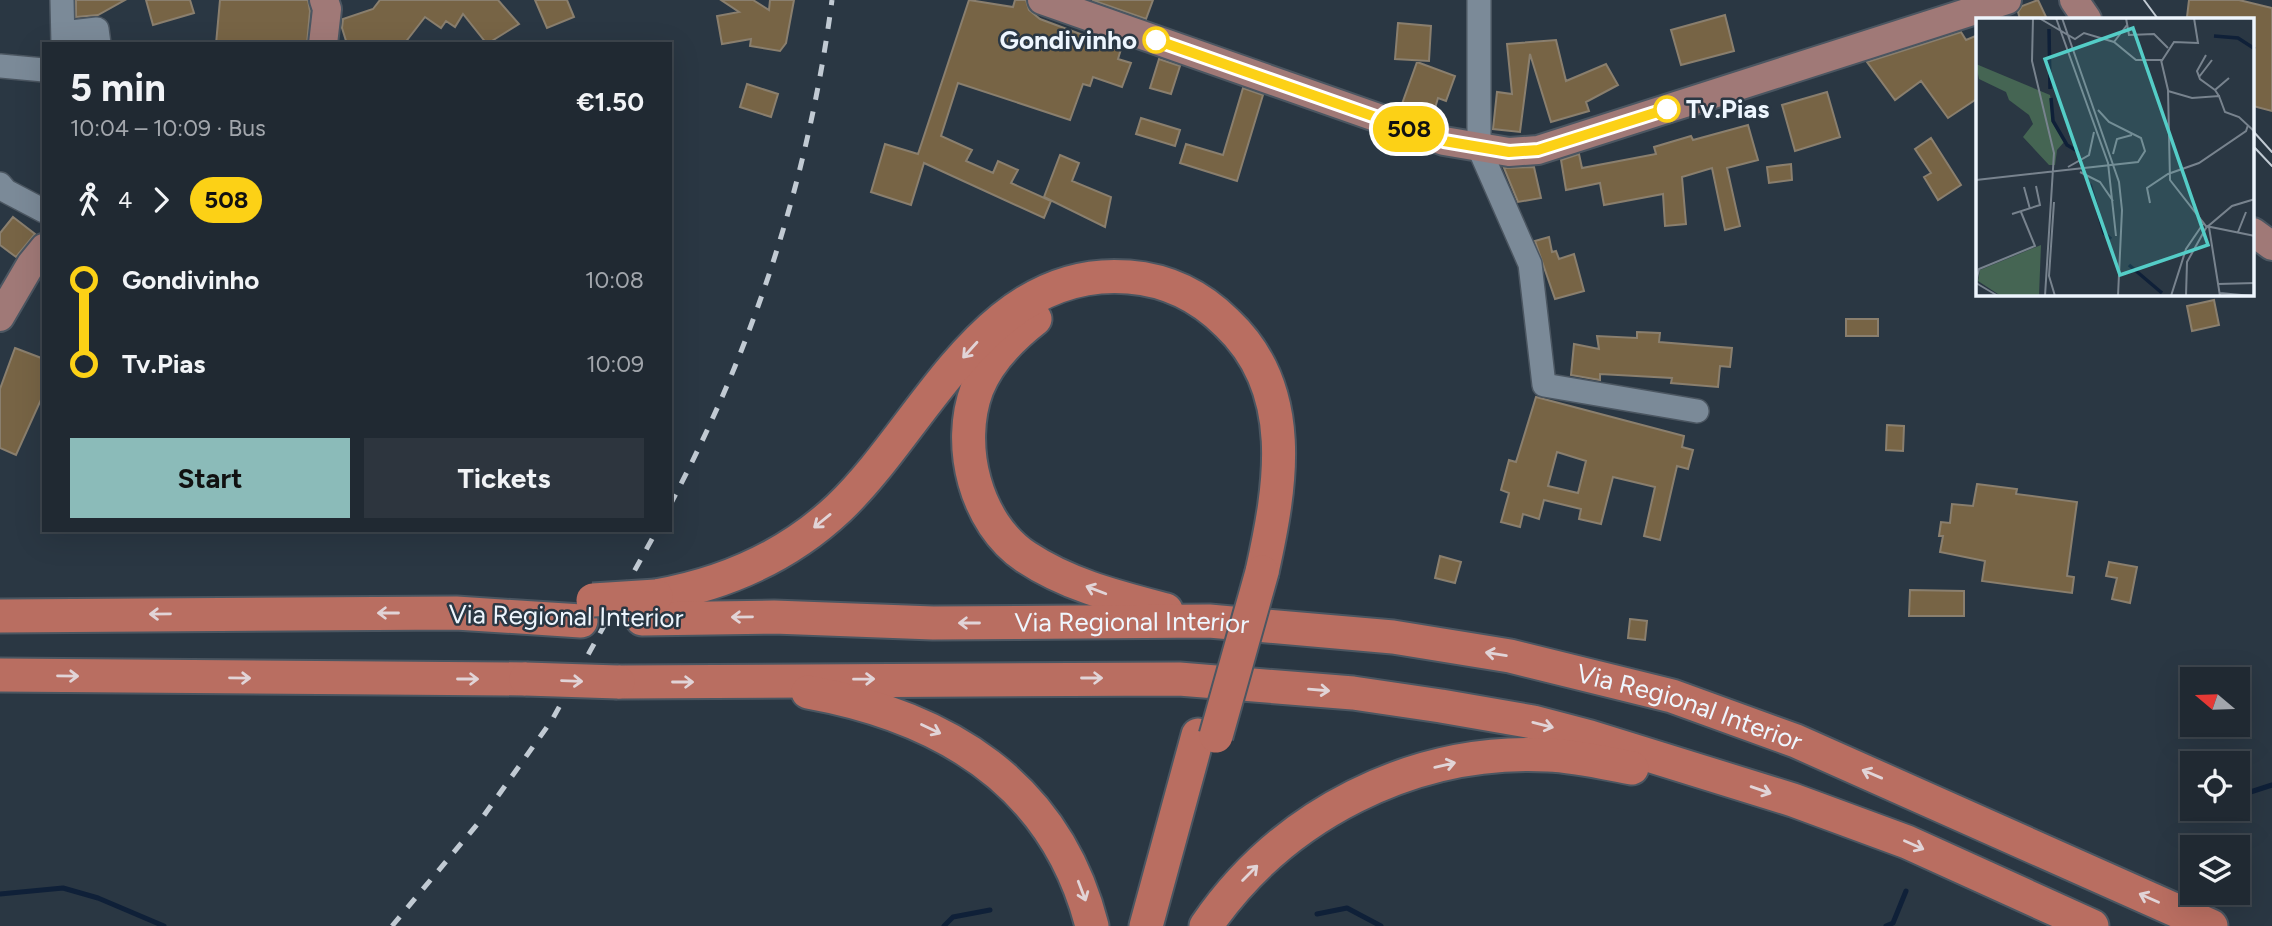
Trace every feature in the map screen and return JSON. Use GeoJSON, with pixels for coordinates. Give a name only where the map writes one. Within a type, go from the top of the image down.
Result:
{"type":"FeatureCollection","features":[{"type":"Feature","properties":{"kind":"highway"},"geometry":{"type":"LineString","coordinates":[[649,608],[741,572],[806,534],[838,509],[869,476],[954,368],[1001,319],[1026,300],[1053,287],[1112,275],[1152,281],[1187,292],[1214,310],[1238,333],[1258,363],[1271,391],[1279,432],[1280,475],[1207,736],[1146,926]]}},
{"type":"Feature","properties":{"kind":"highway"},"geometry":{"type":"LineString","coordinates":[[1209,621],[1108,595],[1060,576],[1024,556],[984,508],[974,482],[968,447],[971,414],[978,388],[995,358],[1017,333],[1038,317],[1063,305],[1111,297],[1135,299],[1180,314],[1203,328],[1222,347],[1250,398],[1258,433],[1260,473],[1252,571]]}},
{"type":"Feature","properties":{"kind":"highway","name":"Via Regional Interior"},"geometry":{"type":"LineString","coordinates":[[0,616],[456,613],[649,608],[774,617],[933,623],[1209,621],[1393,637],[1510,656],[1672,696],[1796,741],[2211,926]]}},
{"type":"Feature","properties":{"kind":"highway","name":"Via Regional Interior"},"geometry":{"type":"LineString","coordinates":[[0,675],[618,682],[1179,678],[1353,693],[1521,720],[1696,769],[1907,842],[2092,926]]}},
{"type":"Feature","properties":{"kind":"highway"},"geometry":{"type":"LineString","coordinates":[[747,681],[813,692],[899,716],[957,741],[983,760],[1031,804],[1060,846],[1074,873],[1092,926]]}},
{"type":"Feature","properties":{"kind":"highway"},"geometry":{"type":"LineString","coordinates":[[1165,926],[1207,736]]}},
{"type":"Feature","properties":{"kind":"highway"},"geometry":{"type":"LineString","coordinates":[[1206,926],[1247,876],[1309,822],[1351,797],[1397,778],[1466,760],[1548,755],[1664,775],[1696,769]]}},
{"type":"Feature","properties":{"kind":"main road"},"geometry":{"type":"LineString","coordinates":[[323,42],[327,9],[324,0]]}},
{"type":"Feature","properties":{"kind":"main road"},"geometry":{"type":"LineString","coordinates":[[1042,0],[1444,141],[1509,152],[1538,150],[2007,0]]}},
{"type":"Feature","properties":{"kind":"main road"},"geometry":{"type":"LineString","coordinates":[[2074,0],[2086,18]]}},
{"type":"Feature","properties":{"kind":"main road"},"geometry":{"type":"LineString","coordinates":[[2254,233],[2272,246]]}},
{"type":"Feature","properties":{"kind":"main road"},"geometry":{"type":"LineString","coordinates":[[0,317],[42,250]]}},
{"type":"Feature","properties":{"kind":"street"},"geometry":{"type":"LineString","coordinates":[[62,0],[63,38],[97,29],[99,42]]}},
{"type":"Feature","properties":{"kind":"street"},"geometry":{"type":"LineString","coordinates":[[1479,0],[1479,148],[1530,264],[1544,385],[1697,411]]}},
{"type":"Feature","properties":{"kind":"street"},"geometry":{"type":"LineString","coordinates":[[0,66],[42,70]]}},
{"type":"Feature","properties":{"kind":"street"},"geometry":{"type":"LineString","coordinates":[[0,184],[6,191],[42,210]]}},
{"type":"Feature","properties":{"kind":"building"},"geometry":{"type":"Polygon","coordinates":[[[76,0],[125,0],[98,15],[76,17],[76,0]]]}},
{"type":"Feature","properties":{"kind":"building"},"geometry":{"type":"Polygon","coordinates":[[[146,0],[190,0],[194,13],[153,25],[146,0]]]}},
{"type":"Feature","properties":{"kind":"building"},"geometry":{"type":"Polygon","coordinates":[[[220,0],[308,0],[310,11],[307,42],[216,42],[220,0]]]}},
{"type":"Feature","properties":{"kind":"building"},"geometry":{"type":"Polygon","coordinates":[[[380,0],[498,0],[519,24],[490,42],[485,42],[463,14],[455,27],[446,21],[441,28],[425,17],[406,42],[346,42],[342,28],[343,19],[373,9],[380,0]]]}},
{"type":"Feature","properties":{"kind":"building"},"geometry":{"type":"Polygon","coordinates":[[[535,0],[567,0],[574,17],[547,28],[535,0]]]}},
{"type":"Feature","properties":{"kind":"building"},"geometry":{"type":"Polygon","coordinates":[[[721,0],[753,0],[769,10],[770,0],[794,0],[786,43],[780,51],[750,46],[751,39],[722,44],[717,16],[739,12],[721,0]]]}},
{"type":"Feature","properties":{"kind":"building"},"geometry":{"type":"Polygon","coordinates":[[[969,0],[1013,7],[1015,0],[1026,0],[1029,10],[1040,19],[1121,49],[1118,59],[1131,63],[1122,87],[1093,77],[1090,86],[1083,84],[1070,120],[958,83],[941,136],[972,150],[966,161],[993,173],[998,161],[1018,170],[1011,183],[1051,201],[1044,218],[924,163],[911,205],[871,192],[885,144],[918,154],[969,0]]]}},
{"type":"Feature","properties":{"kind":"building"},"geometry":{"type":"Polygon","coordinates":[[[1092,0],[1153,0],[1146,19],[1092,0]]]}},
{"type":"Feature","properties":{"kind":"building"},"geometry":{"type":"Polygon","coordinates":[[[2038,0],[2047,18],[2020,18],[2018,12],[2022,6],[2038,0]]]}},
{"type":"Feature","properties":{"kind":"building"},"geometry":{"type":"Polygon","coordinates":[[[2189,0],[2239,0],[2272,8],[2272,111],[2254,106],[2254,18],[2187,17],[2189,0]]]}},
{"type":"Feature","properties":{"kind":"building"},"geometry":{"type":"Polygon","coordinates":[[[1725,15],[1734,51],[1681,65],[1671,30],[1725,15]]]}},
{"type":"Feature","properties":{"kind":"building"},"geometry":{"type":"Polygon","coordinates":[[[1398,23],[1431,26],[1429,61],[1395,59],[1398,23]]]}},
{"type":"Feature","properties":{"kind":"building"},"geometry":{"type":"Polygon","coordinates":[[[1961,32],[1966,40],[1976,36],[1976,99],[1948,118],[1921,81],[1895,100],[1867,62],[1961,32]]]}},
{"type":"Feature","properties":{"kind":"building"},"geometry":{"type":"Polygon","coordinates":[[[1556,40],[1566,81],[1606,64],[1618,85],[1586,102],[1589,111],[1551,122],[1530,54],[1520,132],[1493,129],[1497,92],[1512,94],[1507,44],[1556,40]]]}},
{"type":"Feature","properties":{"kind":"building"},"geometry":{"type":"Polygon","coordinates":[[[1159,59],[1180,66],[1171,94],[1150,88],[1159,59]]]}},
{"type":"Feature","properties":{"kind":"building"},"geometry":{"type":"Polygon","coordinates":[[[1417,62],[1455,76],[1446,101],[1438,98],[1433,115],[1402,104],[1417,62]]]}},
{"type":"Feature","properties":{"kind":"building"},"geometry":{"type":"Polygon","coordinates":[[[747,84],[778,94],[771,117],[740,107],[747,84]]]}},
{"type":"Feature","properties":{"kind":"building"},"geometry":{"type":"Polygon","coordinates":[[[1243,88],[1263,95],[1237,181],[1180,163],[1186,144],[1223,155],[1243,88]]]}},
{"type":"Feature","properties":{"kind":"building"},"geometry":{"type":"Polygon","coordinates":[[[1827,92],[1840,137],[1795,151],[1782,105],[1827,92]]]}},
{"type":"Feature","properties":{"kind":"building"},"geometry":{"type":"Polygon","coordinates":[[[1141,118],[1180,130],[1175,146],[1136,134],[1141,118]]]}},
{"type":"Feature","properties":{"kind":"building"},"geometry":{"type":"Polygon","coordinates":[[[1748,125],[1758,160],[1727,168],[1740,226],[1725,230],[1712,168],[1682,177],[1686,224],[1665,226],[1663,194],[1604,205],[1600,183],[1566,190],[1561,160],[1579,154],[1582,168],[1656,154],[1654,147],[1691,136],[1693,140],[1748,125]]]}},
{"type":"Feature","properties":{"kind":"building"},"geometry":{"type":"Polygon","coordinates":[[[1931,138],[1961,185],[1938,200],[1924,177],[1931,173],[1915,149],[1931,138]]]}},
{"type":"Feature","properties":{"kind":"building"},"geometry":{"type":"Polygon","coordinates":[[[1060,155],[1079,163],[1072,181],[1111,197],[1105,227],[1044,197],[1060,155]]]}},
{"type":"Feature","properties":{"kind":"building"},"geometry":{"type":"Polygon","coordinates":[[[1791,164],[1792,180],[1769,183],[1767,167],[1791,164]]]}},
{"type":"Feature","properties":{"kind":"building"},"geometry":{"type":"Polygon","coordinates":[[[1534,167],[1541,198],[1518,202],[1504,168],[1534,167]]]}},
{"type":"Feature","properties":{"kind":"building"},"geometry":{"type":"Polygon","coordinates":[[[13,217],[35,234],[16,257],[0,245],[0,233],[13,217]]]}},
{"type":"Feature","properties":{"kind":"building"},"geometry":{"type":"Polygon","coordinates":[[[1549,237],[1552,252],[1556,251],[1559,259],[1574,254],[1584,291],[1555,299],[1535,241],[1549,237]]]}},
{"type":"Feature","properties":{"kind":"building"},"geometry":{"type":"Polygon","coordinates":[[[2214,300],[2219,325],[2192,331],[2187,306],[2214,300]]]}},
{"type":"Feature","properties":{"kind":"building"},"geometry":{"type":"Polygon","coordinates":[[[1846,319],[1878,319],[1878,336],[1846,336],[1846,319]]]}},
{"type":"Feature","properties":{"kind":"building"},"geometry":{"type":"Polygon","coordinates":[[[1637,332],[1660,333],[1659,342],[1732,348],[1730,367],[1720,366],[1718,387],[1671,383],[1672,378],[1600,374],[1600,380],[1571,375],[1574,344],[1599,349],[1597,336],[1637,338],[1637,332]]]}},
{"type":"Feature","properties":{"kind":"building"},"geometry":{"type":"Polygon","coordinates":[[[15,348],[42,358],[42,397],[16,455],[0,448],[0,389],[15,348]]]}},
{"type":"Feature","properties":{"kind":"building"},"geometry":{"type":"Polygon","coordinates":[[[1536,397],[1684,436],[1682,447],[1693,450],[1688,469],[1677,466],[1660,540],[1644,536],[1655,487],[1613,477],[1601,524],[1579,519],[1581,509],[1544,500],[1539,519],[1523,514],[1520,527],[1501,522],[1509,493],[1501,490],[1509,460],[1516,462],[1536,397]],[[1557,452],[1548,486],[1578,493],[1586,461],[1557,452]]]}},
{"type":"Feature","properties":{"kind":"building"},"geometry":{"type":"Polygon","coordinates":[[[1887,425],[1904,426],[1903,451],[1886,450],[1887,425]]]}},
{"type":"Feature","properties":{"kind":"building"},"geometry":{"type":"Polygon","coordinates":[[[1977,484],[2017,489],[2016,494],[2077,502],[2067,576],[2074,577],[2072,593],[1982,581],[1985,561],[1940,552],[1943,536],[1939,536],[1941,522],[1950,523],[1952,504],[1973,506],[1977,484]]]}},
{"type":"Feature","properties":{"kind":"building"},"geometry":{"type":"Polygon","coordinates":[[[1440,556],[1461,562],[1455,583],[1435,578],[1440,556]]]}},
{"type":"Feature","properties":{"kind":"building"},"geometry":{"type":"Polygon","coordinates":[[[2109,562],[2137,567],[2130,603],[2112,599],[2117,578],[2106,576],[2109,562]]]}},
{"type":"Feature","properties":{"kind":"building"},"geometry":{"type":"Polygon","coordinates":[[[1910,590],[1964,591],[1964,616],[1909,616],[1910,590]]]}},
{"type":"Feature","properties":{"kind":"building"},"geometry":{"type":"Polygon","coordinates":[[[1630,619],[1647,621],[1645,640],[1628,638],[1630,619]]]}},
{"type":"Feature","properties":{"kind":"waterway"},"geometry":{"type":"LineString","coordinates":[[2250,792],[2272,785]]}},
{"type":"Feature","properties":{"kind":"waterway"},"geometry":{"type":"LineString","coordinates":[[0,894],[63,888],[98,898],[164,926]]}},
{"type":"Feature","properties":{"kind":"waterway"},"geometry":{"type":"LineString","coordinates":[[1886,926],[1893,923],[1906,891]]}},
{"type":"Feature","properties":{"kind":"waterway"},"geometry":{"type":"LineString","coordinates":[[1317,914],[1347,908],[1381,926]]}},
{"type":"Feature","properties":{"kind":"waterway"},"geometry":{"type":"LineString","coordinates":[[944,926],[953,917],[990,910]]}},
{"type":"Feature","properties":{"kind":"tram line"},"geometry":{"type":"LineString","coordinates":[[2144,0],[2157,18]]}},
{"type":"Feature","properties":{"kind":"tram line"},"geometry":{"type":"LineString","coordinates":[[2254,132],[2272,152]]}},
{"type":"Feature","properties":{"kind":"tram line"},"geometry":{"type":"LineString","coordinates":[[2255,148],[2272,166]]}},
{"type":"Feature","properties":{"kind":"railway"},"geometry":{"type":"LineString","coordinates":[[672,501],[728,384],[774,260],[809,131],[832,0]]}},
{"type":"Feature","properties":{"kind":"railway"},"geometry":{"type":"LineString","coordinates":[[392,926],[480,821],[552,720],[656,532]]}},
{"type":"Feature","properties":{"kind":"bus line","name":"508"},"geometry":{"type":"LineString","coordinates":[[1156,40],[1444,141],[1479,148],[1509,152],[1538,150],[1667,109]]}},
{"type":"Feature","properties":{"kind":"place","name":"Gondivinho"},"geometry":{"type":"Point","coordinates":[1156,40]}},
{"type":"Feature","properties":{"kind":"place","name":"Tv.Pias"},"geometry":{"type":"Point","coordinates":[1667,109]}}]}
